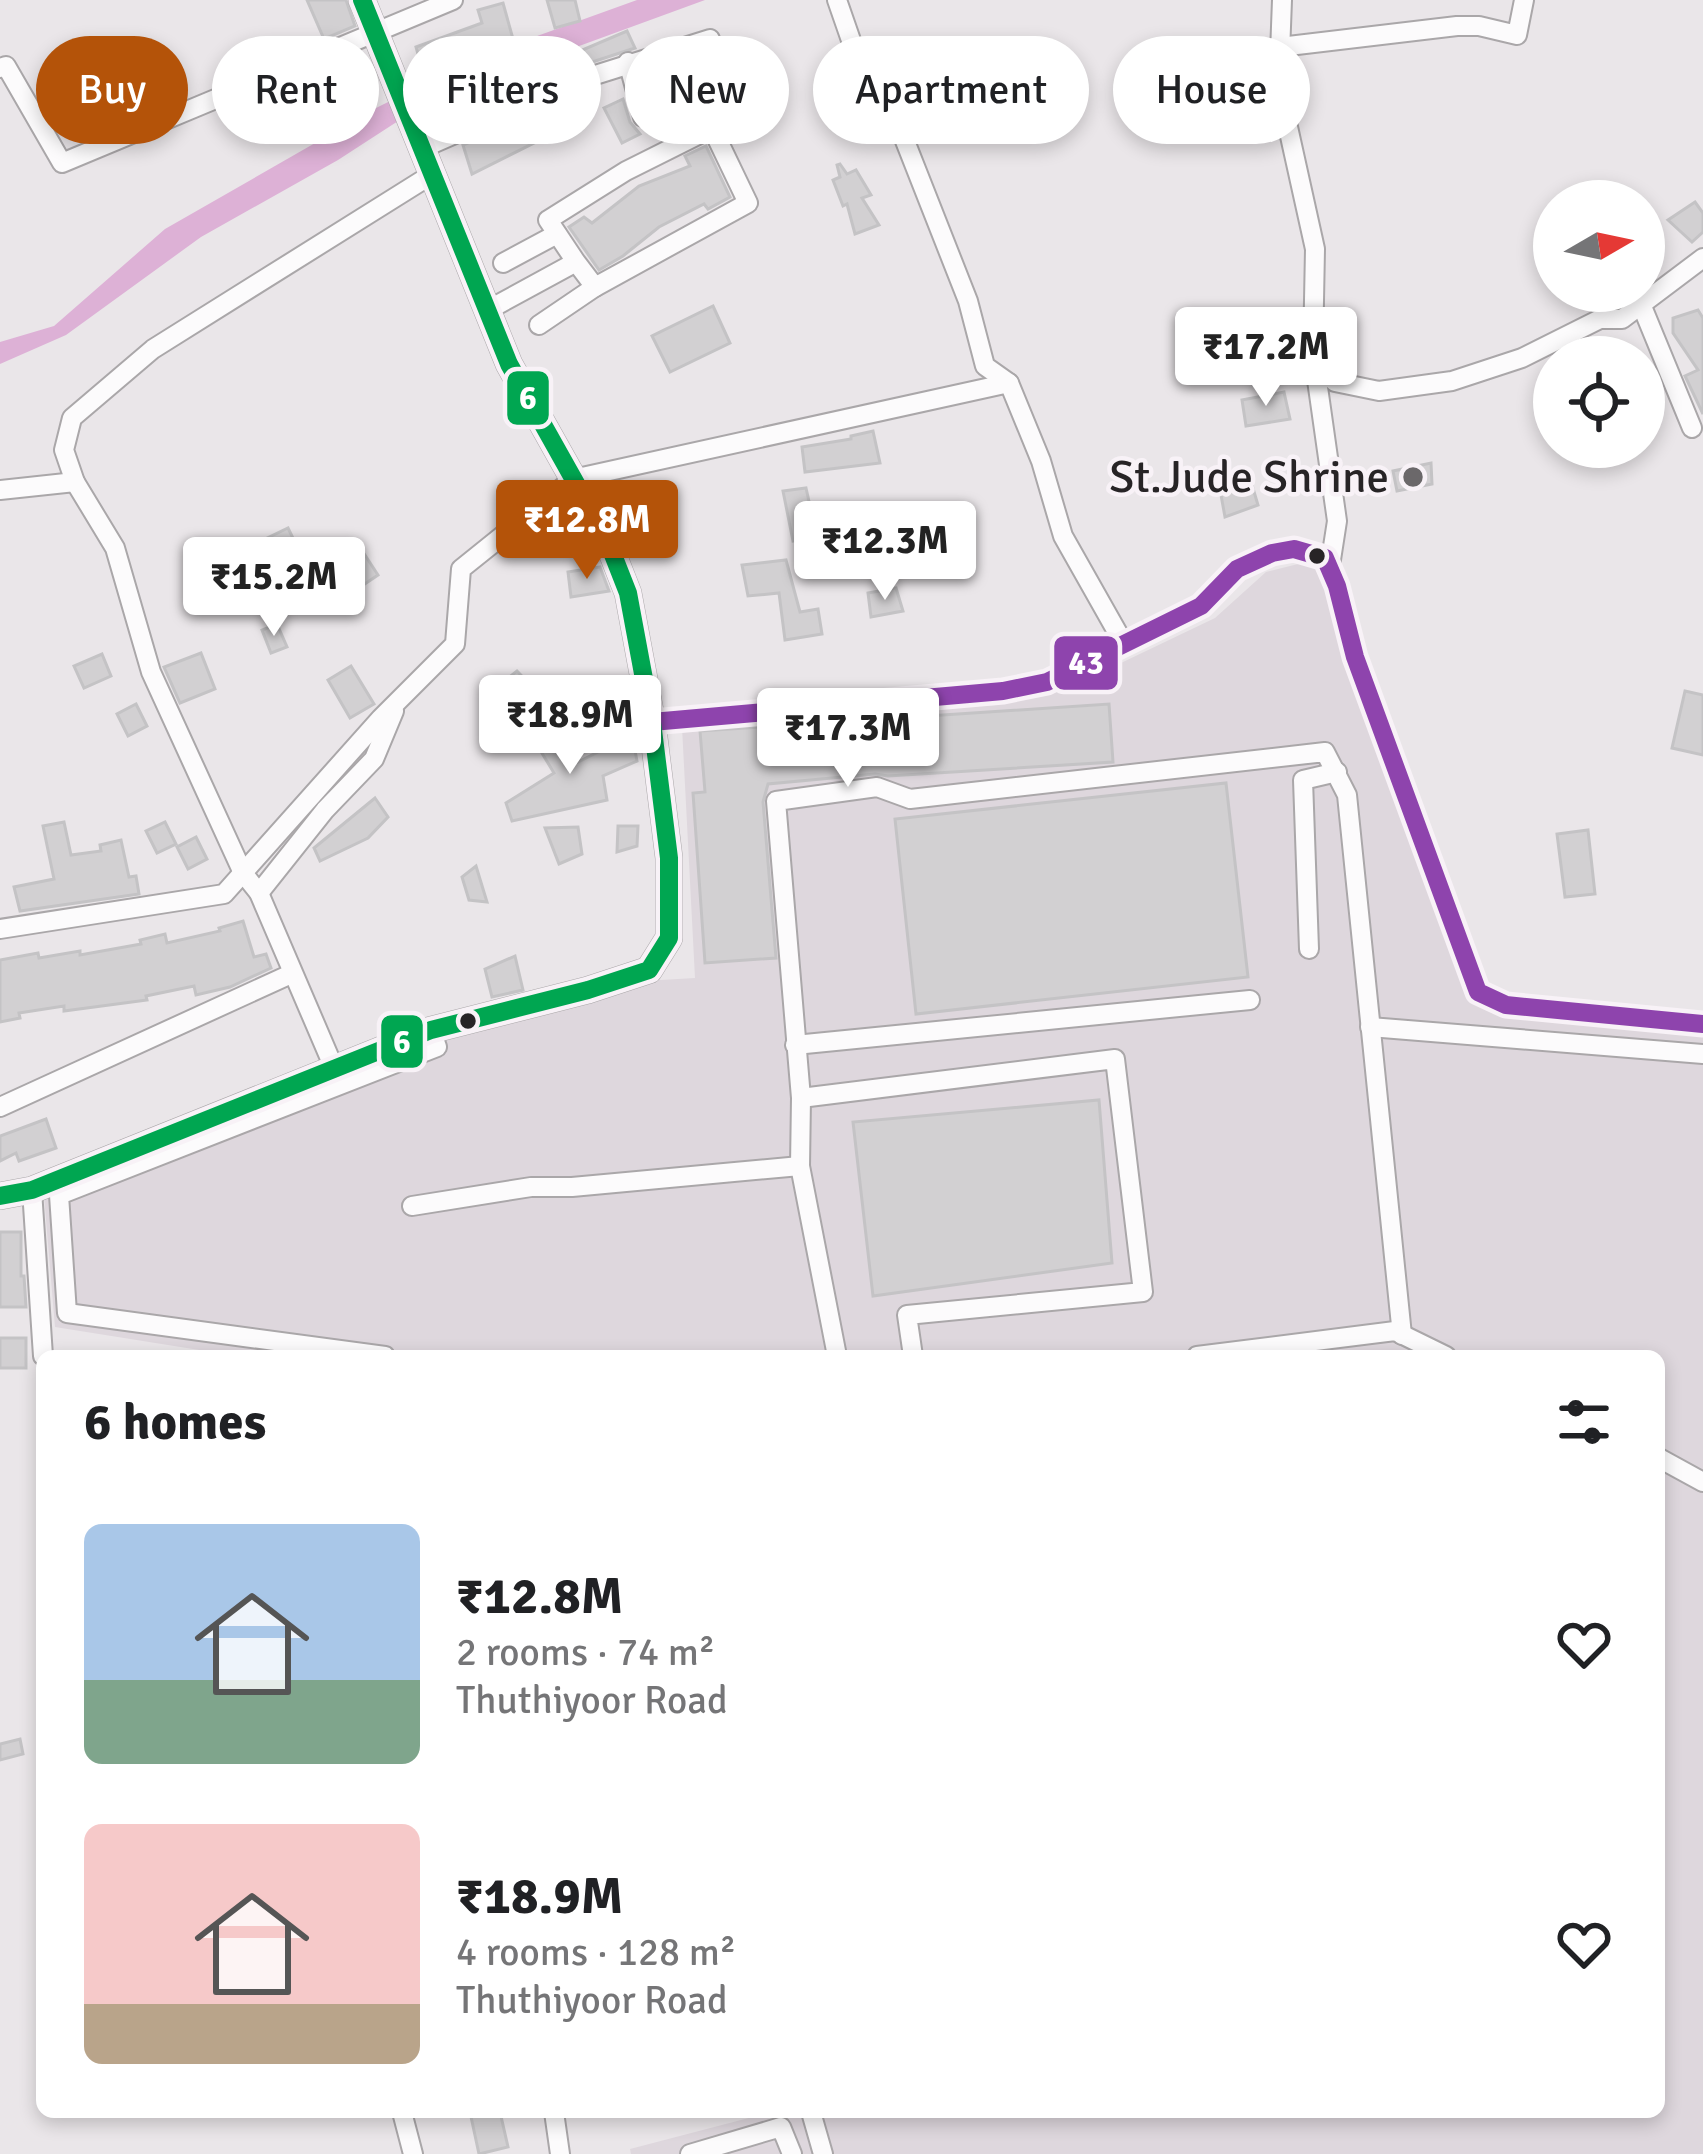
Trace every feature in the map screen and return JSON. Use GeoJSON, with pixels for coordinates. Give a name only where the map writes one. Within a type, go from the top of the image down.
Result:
{"type":"FeatureCollection","features":[{"type":"Feature","properties":{"kind":"main road"},"geometry":{"type":"LineString","coordinates":[[362,0],[403,105]]}},
{"type":"Feature","properties":{"kind":"main road"},"geometry":{"type":"LineString","coordinates":[[0,1196],[32,1190],[431,1030],[588,991],[650,970],[669,938],[668,858],[652,722],[628,592],[606,537],[509,364],[422,144]]}},
{"type":"Feature","properties":{"kind":"street"},"geometry":{"type":"LineString","coordinates":[[2,63],[62,163],[453,0]]}},
{"type":"Feature","properties":{"kind":"street"},"geometry":{"type":"LineString","coordinates":[[837,0],[862,72],[894,113],[968,302],[985,366],[1010,383],[1041,461],[1063,536],[1124,644]]}},
{"type":"Feature","properties":{"kind":"street"},"geometry":{"type":"LineString","coordinates":[[1280,36],[1282,0]]}},
{"type":"Feature","properties":{"kind":"street"},"geometry":{"type":"LineString","coordinates":[[1310,43],[1456,26],[1517,35],[1524,0]]}},
{"type":"Feature","properties":{"kind":"street"},"geometry":{"type":"LineString","coordinates":[[539,325],[595,287],[748,203],[712,128],[626,171],[548,220],[595,287]]}},
{"type":"Feature","properties":{"kind":"street"},"geometry":{"type":"LineString","coordinates":[[1292,144],[1315,249],[1315,365],[1336,521],[1330,566],[1355,657],[1478,992],[1506,1005],[1703,1024]]}},
{"type":"Feature","properties":{"kind":"street"},"geometry":{"type":"LineString","coordinates":[[334,1068],[259,893],[243,873],[152,672],[115,548],[75,482],[64,450],[72,418],[153,349],[434,173]]}},
{"type":"Feature","properties":{"kind":"street"},"geometry":{"type":"LineString","coordinates":[[502,263],[557,234]]}},
{"type":"Feature","properties":{"kind":"street"},"geometry":{"type":"LineString","coordinates":[[1665,286],[1703,258]]}},
{"type":"Feature","properties":{"kind":"street"},"geometry":{"type":"LineString","coordinates":[[488,310],[576,262]]}},
{"type":"Feature","properties":{"kind":"street"},"geometry":{"type":"LineString","coordinates":[[1315,365],[1335,382],[1378,392],[1452,381],[1522,358],[1600,319],[1622,319],[1631,312]]}},
{"type":"Feature","properties":{"kind":"street"},"geometry":{"type":"LineString","coordinates":[[1644,312],[1692,428]]}},
{"type":"Feature","properties":{"kind":"street"},"geometry":{"type":"LineString","coordinates":[[0,929],[224,894],[398,699],[455,644],[461,569],[573,479],[1010,383]]}},
{"type":"Feature","properties":{"kind":"street"},"geometry":{"type":"LineString","coordinates":[[0,490],[75,482]]}},
{"type":"Feature","properties":{"kind":"street"},"geometry":{"type":"LineString","coordinates":[[652,722],[1004,691],[1047,682],[1202,605],[1237,569],[1272,553],[1294,549],[1316,554],[1330,566]]}},
{"type":"Feature","properties":{"kind":"street"},"geometry":{"type":"LineString","coordinates":[[259,893],[325,810],[374,760],[398,699]]}},
{"type":"Feature","properties":{"kind":"street"},"geometry":{"type":"LineString","coordinates":[[836,1350],[800,1166],[801,1098],[776,802],[877,787],[910,799],[1325,752],[1347,795],[1402,1335]]}},
{"type":"Feature","properties":{"kind":"street"},"geometry":{"type":"LineString","coordinates":[[1309,949],[1303,780],[1337,772]]}},
{"type":"Feature","properties":{"kind":"street"},"geometry":{"type":"LineString","coordinates":[[0,1107],[291,974]]}},
{"type":"Feature","properties":{"kind":"street"},"geometry":{"type":"LineString","coordinates":[[794,1045],[1250,1000]]}},
{"type":"Feature","properties":{"kind":"street"},"geometry":{"type":"LineString","coordinates":[[1370,1028],[1703,1054]]}},
{"type":"Feature","properties":{"kind":"street"},"geometry":{"type":"LineString","coordinates":[[342,1350],[67,1312],[59,1195],[437,1047],[431,1030]]}},
{"type":"Feature","properties":{"kind":"street"},"geometry":{"type":"LineString","coordinates":[[801,1098],[1115,1059],[1143,1292],[907,1315],[912,1350]]}},
{"type":"Feature","properties":{"kind":"street"},"geometry":{"type":"LineString","coordinates":[[412,1206],[531,1187],[800,1166]]}},
{"type":"Feature","properties":{"kind":"street"},"geometry":{"type":"LineString","coordinates":[[32,1190],[44,1350]]}},
{"type":"Feature","properties":{"kind":"street"},"geometry":{"type":"LineString","coordinates":[[1245,1350],[1395,1331],[1433,1350]]}},
{"type":"Feature","properties":{"kind":"street"},"geometry":{"type":"LineString","coordinates":[[1665,1461],[1703,1483]]}},
{"type":"Feature","properties":{"kind":"street"},"geometry":{"type":"LineString","coordinates":[[404,2118],[413,2154]]}},
{"type":"Feature","properties":{"kind":"street"},"geometry":{"type":"LineString","coordinates":[[555,2118],[560,2154]]}},
{"type":"Feature","properties":{"kind":"street"},"geometry":{"type":"LineString","coordinates":[[813,2118],[823,2154]]}},
{"type":"Feature","properties":{"kind":"street"},"geometry":{"type":"LineString","coordinates":[[691,2154],[781,2127],[792,2154]]}},
{"type":"Feature","properties":{"kind":"shaded area"},"geometry":{"type":"Polygon","coordinates":[[[637,0],[705,0],[601,38],[537,36],[637,0]]]}},
{"type":"Feature","properties":{"kind":"shaded area"},"geometry":{"type":"Polygon","coordinates":[[[403,95],[403,118],[379,133],[379,107],[403,95]]]}},
{"type":"Feature","properties":{"kind":"shaded area"},"geometry":{"type":"Polygon","coordinates":[[[313,144],[363,144],[201,237],[66,335],[0,364],[0,342],[54,326],[165,229],[313,144]]]}},
{"type":"Feature","properties":{"kind":"shaded area"},"geometry":{"type":"Polygon","coordinates":[[[1306,562],[1323,572],[1476,1005],[1703,1029],[1703,2154],[631,2154],[630,2149],[749,2118],[1665,2118],[1665,1350],[199,1350],[55,1327],[44,1196],[428,1039],[626,982],[695,978],[682,727],[995,705],[1075,685],[1215,618],[1266,572],[1306,562]]]}},
{"type":"Feature","properties":{"kind":"building"},"geometry":{"type":"Polygon","coordinates":[[[307,0],[346,0],[355,26],[323,36],[307,0]]]}},
{"type":"Feature","properties":{"kind":"building"},"geometry":{"type":"Polygon","coordinates":[[[547,0],[575,0],[580,21],[555,28],[547,0]]]}},
{"type":"Feature","properties":{"kind":"building"},"geometry":{"type":"Polygon","coordinates":[[[503,3],[512,36],[446,36],[482,23],[478,10],[503,3]]]}},
{"type":"Feature","properties":{"kind":"building"},"geometry":{"type":"Polygon","coordinates":[[[627,31],[629,36],[625,36],[625,51],[601,59],[601,42],[627,31]]]}},
{"type":"Feature","properties":{"kind":"building"},"geometry":{"type":"Polygon","coordinates":[[[623,99],[625,142],[622,143],[604,108],[623,99]]]}},
{"type":"Feature","properties":{"kind":"building"},"geometry":{"type":"Polygon","coordinates":[[[465,144],[532,144],[472,174],[465,144]]]}},
{"type":"Feature","properties":{"kind":"building"},"geometry":{"type":"Polygon","coordinates":[[[706,146],[730,197],[708,209],[704,204],[659,227],[599,270],[569,227],[584,217],[592,223],[639,186],[690,166],[685,156],[706,146]]]}},
{"type":"Feature","properties":{"kind":"building"},"geometry":{"type":"Polygon","coordinates":[[[840,164],[847,174],[856,170],[871,195],[862,198],[879,225],[855,234],[847,204],[843,206],[833,180],[840,177],[840,164]]]}},
{"type":"Feature","properties":{"kind":"building"},"geometry":{"type":"Polygon","coordinates":[[[1695,202],[1703,213],[1703,232],[1692,242],[1668,220],[1695,202]]]}},
{"type":"Feature","properties":{"kind":"building"},"geometry":{"type":"Polygon","coordinates":[[[713,306],[730,343],[670,372],[652,336],[713,306]]]}},
{"type":"Feature","properties":{"kind":"building"},"geometry":{"type":"Polygon","coordinates":[[[1698,310],[1703,318],[1703,414],[1685,376],[1698,370],[1673,333],[1673,318],[1698,310]]]}},
{"type":"Feature","properties":{"kind":"building"},"geometry":{"type":"Polygon","coordinates":[[[1284,392],[1290,419],[1246,426],[1242,400],[1284,392]]]}},
{"type":"Feature","properties":{"kind":"building"},"geometry":{"type":"Polygon","coordinates":[[[873,431],[880,463],[805,472],[802,447],[873,431]]]}},
{"type":"Feature","properties":{"kind":"building","name":"St.Jude Shrine"},"geometry":{"type":"Polygon","coordinates":[[[1431,463],[1432,484],[1397,491],[1393,471],[1431,463]]]}},
{"type":"Feature","properties":{"kind":"building"},"geometry":{"type":"Polygon","coordinates":[[[1252,485],[1258,505],[1225,517],[1221,495],[1252,485]]]}},
{"type":"Feature","properties":{"kind":"building"},"geometry":{"type":"Polygon","coordinates":[[[806,488],[817,537],[793,541],[783,491],[806,488]]]}},
{"type":"Feature","properties":{"kind":"building"},"geometry":{"type":"Polygon","coordinates":[[[288,528],[306,565],[273,581],[255,544],[288,528]]]}},
{"type":"Feature","properties":{"kind":"building"},"geometry":{"type":"Polygon","coordinates":[[[363,552],[378,575],[350,594],[335,571],[363,552]]]}},
{"type":"Feature","properties":{"kind":"building"},"geometry":{"type":"Polygon","coordinates":[[[786,560],[800,612],[818,609],[822,634],[785,640],[779,593],[748,596],[742,565],[786,560]]]}},
{"type":"Feature","properties":{"kind":"building"},"geometry":{"type":"Polygon","coordinates":[[[600,567],[609,591],[571,597],[568,572],[600,567]]]}},
{"type":"Feature","properties":{"kind":"building"},"geometry":{"type":"Polygon","coordinates":[[[896,588],[903,611],[871,617],[868,593],[896,588]]]}},
{"type":"Feature","properties":{"kind":"building"},"geometry":{"type":"Polygon","coordinates":[[[277,624],[287,647],[271,653],[262,630],[277,624]]]}},
{"type":"Feature","properties":{"kind":"building"},"geometry":{"type":"Polygon","coordinates":[[[201,653],[215,689],[180,703],[164,667],[201,653]]]}},
{"type":"Feature","properties":{"kind":"building"},"geometry":{"type":"Polygon","coordinates":[[[102,654],[111,676],[84,688],[74,666],[102,654]]]}},
{"type":"Feature","properties":{"kind":"building"},"geometry":{"type":"Polygon","coordinates":[[[351,666],[374,704],[350,718],[328,680],[351,666]]]}},
{"type":"Feature","properties":{"kind":"building"},"geometry":{"type":"Polygon","coordinates":[[[517,671],[540,695],[516,717],[497,687],[517,671]]]}},
{"type":"Feature","properties":{"kind":"building"},"geometry":{"type":"Polygon","coordinates":[[[1685,691],[1703,695],[1703,755],[1672,748],[1685,691]]]}},
{"type":"Feature","properties":{"kind":"building"},"geometry":{"type":"Polygon","coordinates":[[[136,704],[147,726],[128,736],[117,714],[136,704]]]}},
{"type":"Feature","properties":{"kind":"building"},"geometry":{"type":"Polygon","coordinates":[[[1109,704],[1113,762],[768,784],[763,802],[776,958],[705,963],[693,793],[705,792],[700,731],[1109,704]]]}},
{"type":"Feature","properties":{"kind":"building"},"geometry":{"type":"Polygon","coordinates":[[[556,726],[578,762],[633,740],[637,761],[603,776],[607,800],[512,821],[506,803],[554,773],[534,740],[556,726]]]}},
{"type":"Feature","properties":{"kind":"building"},"geometry":{"type":"Polygon","coordinates":[[[1226,783],[1248,977],[916,1014],[895,819],[1226,783]]]}},
{"type":"Feature","properties":{"kind":"building"},"geometry":{"type":"Polygon","coordinates":[[[375,798],[388,817],[368,838],[320,861],[314,848],[375,798]]]}},
{"type":"Feature","properties":{"kind":"building"},"geometry":{"type":"Polygon","coordinates":[[[64,822],[71,855],[101,851],[100,845],[121,840],[129,877],[136,876],[139,894],[20,911],[14,887],[54,879],[43,826],[64,822]]]}},
{"type":"Feature","properties":{"kind":"building"},"geometry":{"type":"Polygon","coordinates":[[[165,822],[176,844],[157,853],[146,831],[165,822]]]}},
{"type":"Feature","properties":{"kind":"building"},"geometry":{"type":"Polygon","coordinates":[[[618,826],[638,826],[637,846],[617,852],[618,826]]]}},
{"type":"Feature","properties":{"kind":"building"},"geometry":{"type":"Polygon","coordinates":[[[578,827],[582,854],[559,864],[545,828],[578,827]]]}},
{"type":"Feature","properties":{"kind":"building"},"geometry":{"type":"Polygon","coordinates":[[[1588,830],[1595,894],[1565,897],[1557,834],[1588,830]]]}},
{"type":"Feature","properties":{"kind":"building"},"geometry":{"type":"Polygon","coordinates":[[[196,837],[207,859],[188,869],[177,847],[196,837]]]}},
{"type":"Feature","properties":{"kind":"building"},"geometry":{"type":"Polygon","coordinates":[[[476,866],[487,902],[469,900],[462,877],[476,866]]]}},
{"type":"Feature","properties":{"kind":"building"},"geometry":{"type":"Polygon","coordinates":[[[243,921],[254,957],[266,954],[271,968],[230,987],[196,995],[194,986],[146,996],[147,1000],[19,1013],[20,1018],[0,1022],[0,960],[38,953],[39,958],[80,951],[80,955],[141,944],[140,940],[165,934],[167,943],[243,921]]]}},
{"type":"Feature","properties":{"kind":"building"},"geometry":{"type":"Polygon","coordinates":[[[515,956],[523,990],[492,997],[485,969],[515,956]]]}},
{"type":"Feature","properties":{"kind":"building"},"geometry":{"type":"Polygon","coordinates":[[[1099,1100],[1112,1263],[873,1296],[853,1122],[1099,1100]]]}},
{"type":"Feature","properties":{"kind":"building"},"geometry":{"type":"Polygon","coordinates":[[[46,1119],[56,1148],[19,1161],[16,1153],[0,1161],[0,1136],[46,1119]]]}},
{"type":"Feature","properties":{"kind":"building"},"geometry":{"type":"Polygon","coordinates":[[[0,1232],[21,1232],[26,1307],[0,1307],[0,1232]]]}},
{"type":"Feature","properties":{"kind":"building"},"geometry":{"type":"Polygon","coordinates":[[[0,1338],[26,1338],[26,1368],[0,1368],[0,1338]]]}},
{"type":"Feature","properties":{"kind":"building"},"geometry":{"type":"Polygon","coordinates":[[[20,1739],[23,1754],[0,1760],[0,1744],[20,1739]]]}},
{"type":"Feature","properties":{"kind":"building"},"geometry":{"type":"Polygon","coordinates":[[[471,2118],[501,2118],[508,2147],[479,2154],[471,2118]]]}},
{"type":"Feature","properties":{"kind":"transit line","name":"6"},"geometry":{"type":"LineString","coordinates":[[0,1196],[32,1190],[431,1030],[649,970],[669,938],[669,858],[652,722],[628,593],[606,537],[509,364],[362,0]]}},
{"type":"Feature","properties":{"kind":"transit line","name":"43"},"geometry":{"type":"LineString","coordinates":[[652,722],[1003,691],[1047,682],[1201,606],[1237,569],[1294,549],[1325,558],[1337,586],[1355,657],[1478,992],[1506,1005],[1703,1024]]}},
{"type":"Feature","properties":{"kind":"place","name":"St.Jude Shrine"},"geometry":{"type":"Point","coordinates":[1413,477]}}]}
